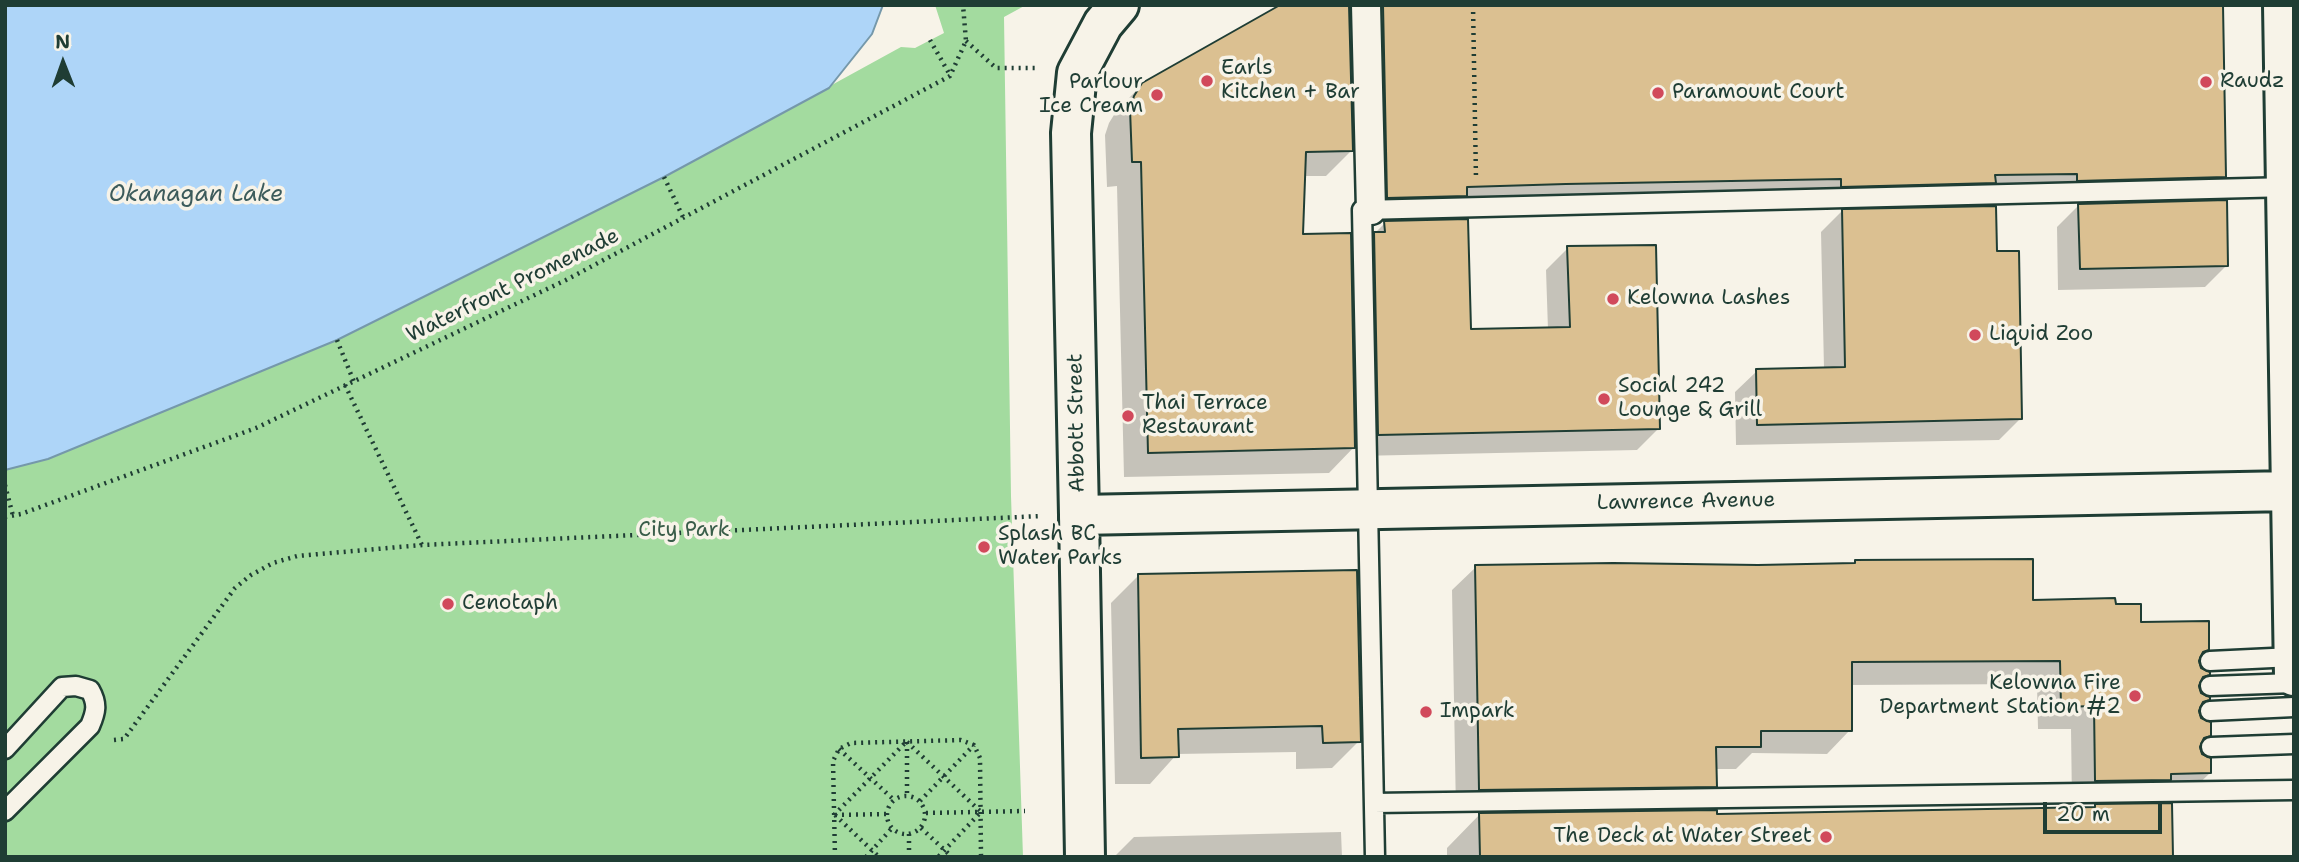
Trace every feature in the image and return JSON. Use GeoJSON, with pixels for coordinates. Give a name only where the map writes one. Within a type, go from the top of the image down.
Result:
{"type":"FeatureCollection","features":[{"type":"Feature","properties":{"kind":"main road"},"geometry":{"type":"LineString","coordinates":[[1061,70],[1119,5]]}},
{"type":"Feature","properties":{"kind":"main road"},"geometry":{"type":"LineString","coordinates":[[2283,5],[2290,187],[2294,676]]}},
{"type":"Feature","properties":{"kind":"main road","name":"Abbott Street"},"geometry":{"type":"LineString","coordinates":[[1061,70],[1071,133],[1085,857]]}},
{"type":"Feature","properties":{"kind":"main road","name":"Lawrence Avenue"},"geometry":{"type":"LineString","coordinates":[[1079,514],[2292,491]]}},
{"type":"Feature","properties":{"kind":"street"},"geometry":{"type":"LineString","coordinates":[[1366,5],[1371,210]]}},
{"type":"Feature","properties":{"kind":"lane"},"geometry":{"type":"LineString","coordinates":[[1375,857],[1362,210],[2290,187]]}},
{"type":"Feature","properties":{"kind":"lane"},"geometry":{"type":"LineString","coordinates":[[2210,661],[2293,657]]}},
{"type":"Feature","properties":{"kind":"lane"},"geometry":{"type":"LineString","coordinates":[[2210,686],[2294,683]]}},
{"type":"Feature","properties":{"kind":"lane"},"geometry":{"type":"LineString","coordinates":[[5,749],[62,687],[76,686],[90,690],[96,702],[96,712],[90,726],[5,811]]}},
{"type":"Feature","properties":{"kind":"lane"},"geometry":{"type":"LineString","coordinates":[[2210,711],[2294,707]]}},
{"type":"Feature","properties":{"kind":"lane"},"geometry":{"type":"LineString","coordinates":[[2211,747],[2294,744]]}},
{"type":"Feature","properties":{"kind":"lane"},"geometry":{"type":"LineString","coordinates":[[1374,803],[2294,790]]}},
{"type":"Feature","properties":{"kind":"path"},"geometry":{"type":"LineString","coordinates":[[950,76],[967,41],[963,5]]}},
{"type":"Feature","properties":{"kind":"path"},"geometry":{"type":"LineString","coordinates":[[1473,5],[1476,206]]}},
{"type":"Feature","properties":{"kind":"path"},"geometry":{"type":"LineString","coordinates":[[930,40],[950,76]]}},
{"type":"Feature","properties":{"kind":"path"},"geometry":{"type":"LineString","coordinates":[[967,41],[996,68],[1061,70]]}},
{"type":"Feature","properties":{"kind":"path","name":"Waterfront Promenade"},"geometry":{"type":"LineString","coordinates":[[5,517],[256,428],[566,280],[950,76]]}},
{"type":"Feature","properties":{"kind":"path"},"geometry":{"type":"LineString","coordinates":[[664,177],[683,218]]}},
{"type":"Feature","properties":{"kind":"path"},"geometry":{"type":"LineString","coordinates":[[337,340],[354,382]]}},
{"type":"Feature","properties":{"kind":"path"},"geometry":{"type":"LineString","coordinates":[[345,385],[422,545]]}},
{"type":"Feature","properties":{"kind":"path"},"geometry":{"type":"LineString","coordinates":[[5,485],[13,516]]}},
{"type":"Feature","properties":{"kind":"path"},"geometry":{"type":"LineString","coordinates":[[72,745],[124,739],[235,588],[273,563],[297,555],[422,545],[1079,514]]}},
{"type":"Feature","properties":{"kind":"path"},"geometry":{"type":"LineString","coordinates":[[835,857],[833,761],[839,749],[851,743],[961,740],[974,745],[980,758],[981,857]]}},
{"type":"Feature","properties":{"kind":"path"},"geometry":{"type":"LineString","coordinates":[[907,741],[981,812]]}},
{"type":"Feature","properties":{"kind":"path"},"geometry":{"type":"LineString","coordinates":[[834,815],[907,741]]}},
{"type":"Feature","properties":{"kind":"path"},"geometry":{"type":"LineString","coordinates":[[907,741],[907,795]]}},
{"type":"Feature","properties":{"kind":"path"},"geometry":{"type":"LineString","coordinates":[[920,801],[974,745]]}},
{"type":"Feature","properties":{"kind":"path"},"geometry":{"type":"LineString","coordinates":[[839,749],[894,800]]}},
{"type":"Feature","properties":{"kind":"path"},"geometry":{"type":"LineString","coordinates":[[907,795],[920,801],[926,813],[921,828],[909,834],[892,828],[887,814],[894,800],[907,795]]}},
{"type":"Feature","properties":{"kind":"path"},"geometry":{"type":"LineString","coordinates":[[926,813],[1025,811]]}},
{"type":"Feature","properties":{"kind":"path"},"geometry":{"type":"LineString","coordinates":[[938,857],[981,812]]}},
{"type":"Feature","properties":{"kind":"path"},"geometry":{"type":"LineString","coordinates":[[834,815],[887,814]]}},
{"type":"Feature","properties":{"kind":"path"},"geometry":{"type":"LineString","coordinates":[[834,815],[879,857]]}},
{"type":"Feature","properties":{"kind":"path"},"geometry":{"type":"LineString","coordinates":[[866,857],[892,828]]}},
{"type":"Feature","properties":{"kind":"path"},"geometry":{"type":"LineString","coordinates":[[921,828],[952,857]]}},
{"type":"Feature","properties":{"kind":"path"},"geometry":{"type":"LineString","coordinates":[[909,834],[909,857]]}},
{"type":"Feature","properties":{"kind":"green space","name":"City Park"},"geometry":{"type":"Polygon","coordinates":[[[935,5],[1026,5],[1004,17],[1011,496],[1023,857],[5,857],[5,470],[49,459],[348,335],[664,177],[901,47],[915,48],[944,33],[935,5]]]}},
{"type":"Feature","properties":{"kind":"water","name":"Okanagan Lake"},"geometry":{"type":"Polygon","coordinates":[[[5,5],[883,5],[872,34],[829,88],[664,177],[337,340],[48,459],[5,470],[5,5]]]}},
{"type":"Feature","properties":{"kind":"building"},"geometry":{"type":"Polygon","coordinates":[[[1280,5],[1349,5],[1353,151],[1306,152],[1303,234],[1351,233],[1355,448],[1148,453],[1141,162],[1132,162],[1130,109],[1142,83],[1280,5]]]}},
{"type":"Feature","properties":{"kind":"building"},"geometry":{"type":"Polygon","coordinates":[[[1383,5],[2223,5],[2226,177],[2077,181],[2077,174],[1995,175],[1996,183],[1841,187],[1841,179],[1566,184],[1467,187],[1467,196],[1387,198],[1383,5]]]}},
{"type":"Feature","properties":{"kind":"building"},"geometry":{"type":"Polygon","coordinates":[[[2227,200],[2228,266],[2080,269],[2078,204],[2227,200]]]}},
{"type":"Feature","properties":{"kind":"building"},"geometry":{"type":"Polygon","coordinates":[[[1996,206],[1997,251],[2019,251],[2022,419],[1757,425],[1756,369],[1845,367],[1842,209],[1996,206]]]}},
{"type":"Feature","properties":{"kind":"building"},"geometry":{"type":"Polygon","coordinates":[[[1468,219],[1471,329],[1570,327],[1567,246],[1656,245],[1660,429],[1378,435],[1374,232],[1385,232],[1384,221],[1468,219]]]}},
{"type":"Feature","properties":{"kind":"building"},"geometry":{"type":"Polygon","coordinates":[[[2033,559],[2033,600],[2115,598],[2116,604],[2141,604],[2141,622],[2209,621],[2209,650],[2203,652],[2199,661],[2201,668],[2210,672],[2210,675],[2203,677],[2199,686],[2201,693],[2210,697],[2210,700],[2203,702],[2199,711],[2201,718],[2211,722],[2211,736],[2204,738],[2200,747],[2202,754],[2211,758],[2211,773],[2171,774],[2171,780],[2095,781],[2094,706],[2061,707],[2060,661],[1852,662],[1852,731],[1761,731],[1761,747],[1716,747],[1717,787],[1479,790],[1475,565],[1758,565],[1855,563],[1855,560],[2033,559]]]}},
{"type":"Feature","properties":{"kind":"building"},"geometry":{"type":"Polygon","coordinates":[[[1357,570],[1361,742],[1323,743],[1322,726],[1178,729],[1179,757],[1141,758],[1138,574],[1357,570]]]}},
{"type":"Feature","properties":{"kind":"building","name":"The Deck at Water Street"},"geometry":{"type":"Polygon","coordinates":[[[2172,803],[2173,857],[1480,857],[1479,813],[1717,810],[1717,814],[2095,807],[2095,804],[2172,803]]]}},
{"type":"Feature","properties":{"kind":"place","name":"Earls Kitchen + Bar"},"geometry":{"type":"Point","coordinates":[1207,81]}},
{"type":"Feature","properties":{"kind":"place","name":"Raudz"},"geometry":{"type":"Point","coordinates":[2206,82]}},
{"type":"Feature","properties":{"kind":"place","name":"Paramount Court"},"geometry":{"type":"Point","coordinates":[1658,93]}},
{"type":"Feature","properties":{"kind":"place","name":"Parlour Ice Cream"},"geometry":{"type":"Point","coordinates":[1157,95]}},
{"type":"Feature","properties":{"kind":"place","name":"Kelowna Lashes"},"geometry":{"type":"Point","coordinates":[1613,299]}},
{"type":"Feature","properties":{"kind":"place","name":"Liquid Zoo"},"geometry":{"type":"Point","coordinates":[1975,335]}},
{"type":"Feature","properties":{"kind":"place","name":"Social 242 Lounge & Grill"},"geometry":{"type":"Point","coordinates":[1604,399]}},
{"type":"Feature","properties":{"kind":"place","name":"Thai Terrace Restaurant"},"geometry":{"type":"Point","coordinates":[1128,416]}},
{"type":"Feature","properties":{"kind":"place","name":"Splash BC Water Parks"},"geometry":{"type":"Point","coordinates":[984,547]}},
{"type":"Feature","properties":{"kind":"place","name":"Cenotaph"},"geometry":{"type":"Point","coordinates":[448,604]}},
{"type":"Feature","properties":{"kind":"place","name":"Kelowna Fire Department Station #2"},"geometry":{"type":"Point","coordinates":[2135,696]}},
{"type":"Feature","properties":{"kind":"place","name":"Impark"},"geometry":{"type":"Point","coordinates":[1426,712]}},
{"type":"Feature","properties":{"kind":"place","name":"The Deck at Water Street"},"geometry":{"type":"Point","coordinates":[1826,837]}}]}
